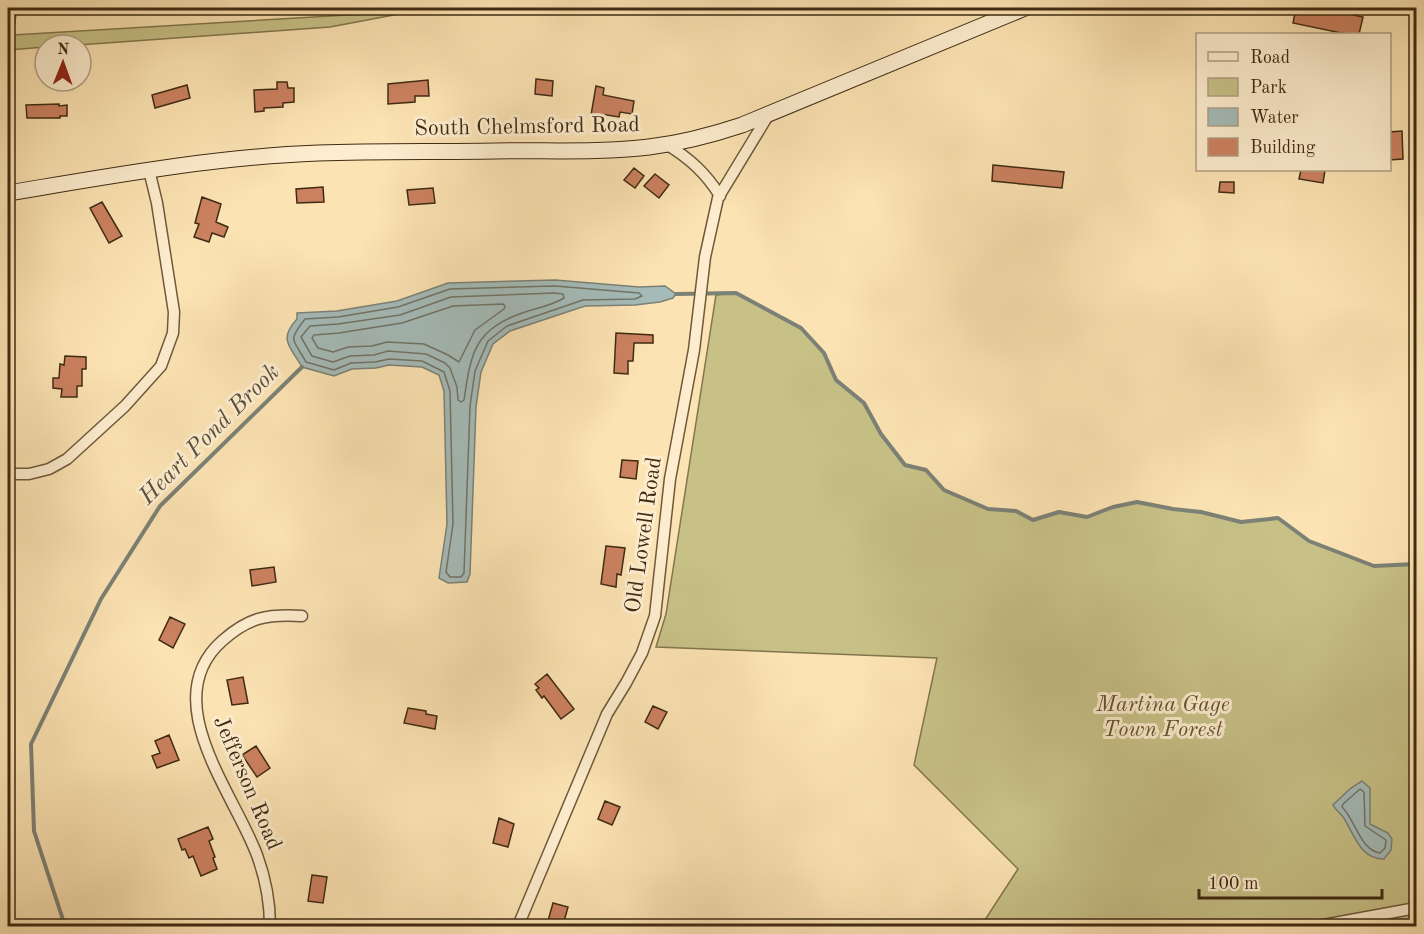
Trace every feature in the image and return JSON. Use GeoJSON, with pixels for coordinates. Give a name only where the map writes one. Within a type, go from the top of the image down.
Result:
{"type":"FeatureCollection","features":[{"type":"Feature","properties":{"kind":"main road","name":"South Chelmsford Road"},"geometry":{"type":"LineString","coordinates":[[8,194],[234,158],[298,154],[560,152],[666,144],[714,134],[769,114],[1025,8]]}},
{"type":"Feature","properties":{"kind":"street","name":"Old Lowell Road"},"geometry":{"type":"LineString","coordinates":[[518,927],[607,714],[642,653],[655,615],[670,479],[694,350],[705,257],[720,196],[769,114]]}},
{"type":"Feature","properties":{"kind":"street"},"geometry":{"type":"LineString","coordinates":[[666,144],[699,168],[711,181],[720,196]]}},
{"type":"Feature","properties":{"kind":"street"},"geometry":{"type":"LineString","coordinates":[[8,474],[29,474],[49,469],[67,459],[125,406],[161,366],[173,333],[174,312],[157,203],[149,170]]}},
{"type":"Feature","properties":{"kind":"street","name":"Jefferson Road"},"geometry":{"type":"LineString","coordinates":[[270,927],[267,895],[260,864],[201,736],[195,699],[198,681],[206,662],[231,634],[263,616],[302,616]]}},
{"type":"Feature","properties":{"kind":"street"},"geometry":{"type":"LineString","coordinates":[[1318,927],[1416,908]]}},
{"type":"Feature","properties":{"kind":"green space"},"geometry":{"type":"Polygon","coordinates":[[[8,8],[17,8],[13,35],[33,34],[33,48],[8,50],[8,8]]]}},
{"type":"Feature","properties":{"kind":"green space"},"geometry":{"type":"Polygon","coordinates":[[[415,11],[330,27],[93,44],[93,33],[46,33],[415,11]]]}},
{"type":"Feature","properties":{"kind":"green space","name":"Martina Gage Town Forest"},"geometry":{"type":"Polygon","coordinates":[[[736,293],[801,328],[824,353],[836,380],[864,403],[881,434],[905,465],[926,470],[944,490],[988,509],[1016,511],[1033,520],[1059,512],[1087,517],[1113,507],[1137,502],[1201,512],[1241,522],[1278,518],[1309,541],[1374,566],[1416,564],[1416,926],[981,926],[1018,869],[914,765],[937,658],[656,647],[666,614],[716,295],[736,293]]]}},
{"type":"Feature","properties":{"kind":"water"},"geometry":{"type":"Polygon","coordinates":[[[555,280],[639,287],[665,286],[676,294],[673,298],[660,302],[585,306],[510,331],[493,344],[481,372],[476,407],[470,574],[467,582],[448,583],[439,578],[447,524],[444,391],[439,375],[422,367],[389,365],[352,369],[334,376],[302,367],[288,343],[288,332],[297,319],[297,313],[337,311],[397,301],[448,283],[555,280]]]}},
{"type":"Feature","properties":{"kind":"water"},"geometry":{"type":"Polygon","coordinates":[[[1362,781],[1370,788],[1370,824],[1388,833],[1392,839],[1391,850],[1384,859],[1376,858],[1364,851],[1344,818],[1333,805],[1362,781]]]}},
{"type":"Feature","properties":{"kind":"building"},"geometry":{"type":"Polygon","coordinates":[[[1296,8],[1334,8],[1333,11],[1363,17],[1359,33],[1341,33],[1293,23],[1296,8]]]}},
{"type":"Feature","properties":{"kind":"building"},"geometry":{"type":"Polygon","coordinates":[[[536,79],[553,81],[552,96],[535,94],[536,79]]]}},
{"type":"Feature","properties":{"kind":"building"},"geometry":{"type":"Polygon","coordinates":[[[428,80],[429,96],[415,96],[415,102],[388,104],[388,84],[428,80]]]}},
{"type":"Feature","properties":{"kind":"building"},"geometry":{"type":"Polygon","coordinates":[[[277,82],[287,82],[288,88],[294,88],[294,102],[283,103],[283,107],[264,108],[264,111],[255,112],[254,90],[277,89],[277,82]]]}},
{"type":"Feature","properties":{"kind":"building"},"geometry":{"type":"Polygon","coordinates":[[[187,85],[190,98],[155,108],[152,95],[187,85]]]}},
{"type":"Feature","properties":{"kind":"building"},"geometry":{"type":"Polygon","coordinates":[[[596,86],[604,88],[603,95],[634,101],[632,114],[620,112],[619,117],[591,115],[596,86]]]}},
{"type":"Feature","properties":{"kind":"building"},"geometry":{"type":"Polygon","coordinates":[[[59,104],[59,106],[67,105],[67,116],[27,118],[26,105],[59,104]]]}},
{"type":"Feature","properties":{"kind":"building"},"geometry":{"type":"Polygon","coordinates":[[[1402,131],[1403,159],[1391,160],[1391,132],[1402,131]]]}},
{"type":"Feature","properties":{"kind":"building"},"geometry":{"type":"Polygon","coordinates":[[[993,165],[1064,172],[1062,188],[992,181],[993,165]]]}},
{"type":"Feature","properties":{"kind":"building"},"geometry":{"type":"Polygon","coordinates":[[[634,168],[644,176],[635,188],[624,180],[634,168]]]}},
{"type":"Feature","properties":{"kind":"building"},"geometry":{"type":"Polygon","coordinates":[[[1301,171],[1325,171],[1323,183],[1299,179],[1301,171]]]}},
{"type":"Feature","properties":{"kind":"building"},"geometry":{"type":"Polygon","coordinates":[[[655,174],[669,185],[659,198],[644,186],[655,174]]]}},
{"type":"Feature","properties":{"kind":"building"},"geometry":{"type":"Polygon","coordinates":[[[1220,182],[1234,182],[1234,193],[1219,192],[1220,182]]]}},
{"type":"Feature","properties":{"kind":"building"},"geometry":{"type":"Polygon","coordinates":[[[323,187],[324,202],[297,203],[296,189],[323,187]]]}},
{"type":"Feature","properties":{"kind":"building"},"geometry":{"type":"Polygon","coordinates":[[[433,188],[435,203],[409,205],[407,190],[433,188]]]}},
{"type":"Feature","properties":{"kind":"building"},"geometry":{"type":"Polygon","coordinates":[[[202,197],[221,204],[216,222],[228,227],[224,237],[212,233],[209,242],[194,237],[199,224],[195,223],[202,197]]]}},
{"type":"Feature","properties":{"kind":"building"},"geometry":{"type":"Polygon","coordinates":[[[102,202],[122,236],[109,243],[90,208],[102,202]]]}},
{"type":"Feature","properties":{"kind":"building"},"geometry":{"type":"Polygon","coordinates":[[[616,333],[653,335],[653,343],[634,343],[633,361],[628,361],[628,374],[614,373],[616,333]]]}},
{"type":"Feature","properties":{"kind":"building"},"geometry":{"type":"Polygon","coordinates":[[[65,356],[86,357],[86,369],[82,369],[82,386],[77,386],[77,397],[61,397],[62,389],[53,388],[53,378],[59,378],[60,364],[64,365],[65,356]]]}},
{"type":"Feature","properties":{"kind":"building"},"geometry":{"type":"Polygon","coordinates":[[[622,460],[638,461],[636,479],[620,477],[622,460]]]}},
{"type":"Feature","properties":{"kind":"building"},"geometry":{"type":"Polygon","coordinates":[[[606,546],[625,548],[621,575],[617,574],[616,587],[601,584],[606,546]]]}},
{"type":"Feature","properties":{"kind":"building"},"geometry":{"type":"Polygon","coordinates":[[[274,567],[276,582],[252,586],[250,570],[274,567]]]}},
{"type":"Feature","properties":{"kind":"building"},"geometry":{"type":"Polygon","coordinates":[[[170,617],[185,624],[173,648],[159,640],[170,617]]]}},
{"type":"Feature","properties":{"kind":"building"},"geometry":{"type":"Polygon","coordinates":[[[547,674],[574,709],[561,719],[544,696],[542,698],[536,690],[539,688],[535,684],[547,674]]]}},
{"type":"Feature","properties":{"kind":"building"},"geometry":{"type":"Polygon","coordinates":[[[243,677],[248,703],[232,705],[227,680],[243,677]]]}},
{"type":"Feature","properties":{"kind":"building"},"geometry":{"type":"Polygon","coordinates":[[[653,706],[667,712],[658,729],[645,722],[653,706]]]}},
{"type":"Feature","properties":{"kind":"building"},"geometry":{"type":"Polygon","coordinates":[[[408,708],[426,711],[426,714],[437,716],[435,729],[404,723],[408,708]]]}},
{"type":"Feature","properties":{"kind":"building"},"geometry":{"type":"Polygon","coordinates":[[[169,735],[179,760],[157,768],[152,756],[160,753],[155,741],[169,735]]]}},
{"type":"Feature","properties":{"kind":"building"},"geometry":{"type":"Polygon","coordinates":[[[256,746],[270,768],[257,777],[242,755],[256,746]]]}},
{"type":"Feature","properties":{"kind":"building"},"geometry":{"type":"Polygon","coordinates":[[[605,801],[620,807],[612,825],[598,819],[605,801]]]}},
{"type":"Feature","properties":{"kind":"building"},"geometry":{"type":"Polygon","coordinates":[[[499,818],[514,824],[508,847],[493,843],[499,818]]]}},
{"type":"Feature","properties":{"kind":"building"},"geometry":{"type":"Polygon","coordinates":[[[208,827],[213,839],[209,841],[217,869],[201,876],[193,856],[189,858],[185,849],[182,850],[178,839],[208,827]]]}},
{"type":"Feature","properties":{"kind":"building"},"geometry":{"type":"Polygon","coordinates":[[[312,875],[327,877],[323,903],[308,901],[312,875]]]}},
{"type":"Feature","properties":{"kind":"building"},"geometry":{"type":"Polygon","coordinates":[[[553,903],[568,907],[563,925],[548,921],[553,903]]]}},
{"type":"Feature","properties":{"kind":"waterway","name":"Heart Pond Brook"},"geometry":{"type":"LineString","coordinates":[[676,294],[736,293],[801,328],[824,353],[836,380],[864,403],[881,434],[905,465],[926,470],[944,490],[988,509],[1016,511],[1033,520],[1059,512],[1087,517],[1113,507],[1137,502],[1201,512],[1241,522],[1278,518],[1309,541],[1374,566],[1416,564]]}},
{"type":"Feature","properties":{"kind":"waterway","name":"Heart Pond Brook"},"geometry":{"type":"LineString","coordinates":[[65,926],[34,831],[31,744],[101,599],[160,506],[302,367]]}}]}
